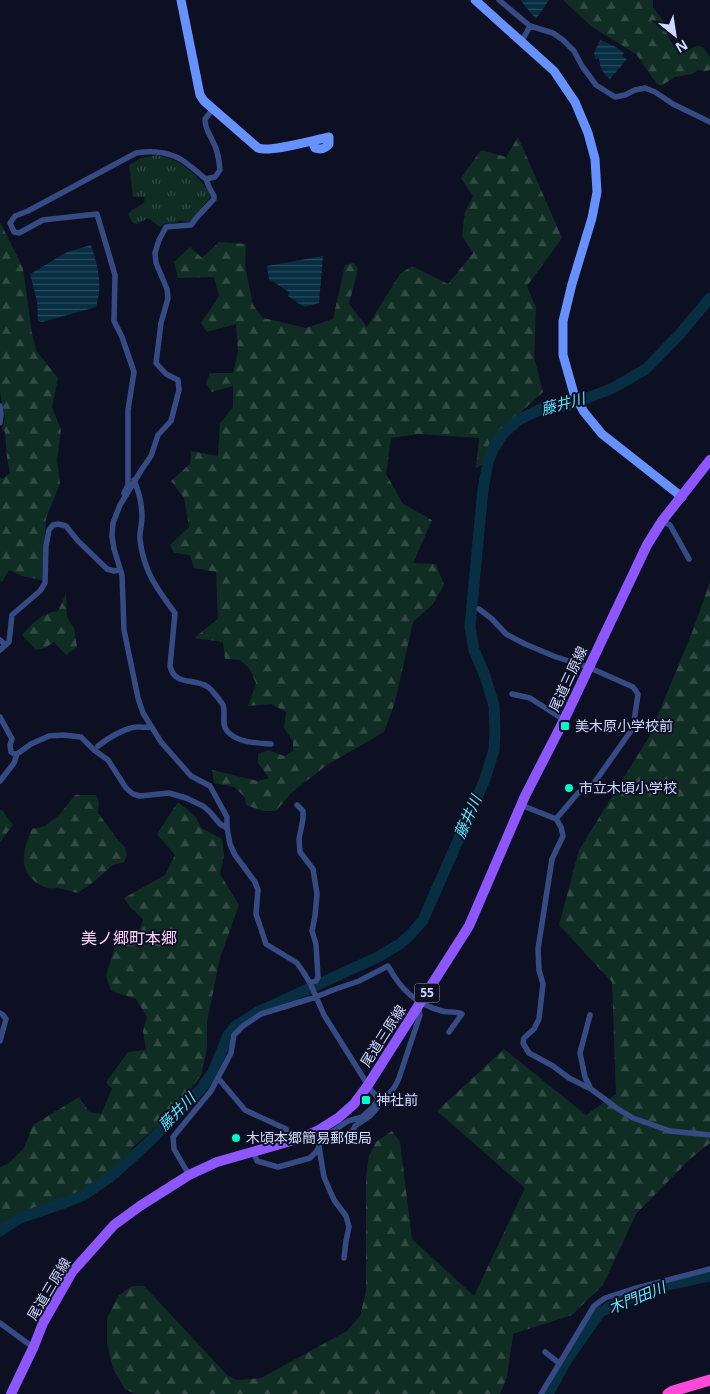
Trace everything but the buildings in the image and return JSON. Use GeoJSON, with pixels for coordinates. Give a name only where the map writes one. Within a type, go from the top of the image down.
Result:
{"type":"FeatureCollection","features":[{"type":"Feature","properties":{"kind":"highway"},"geometry":{"type":"LineString","coordinates":[[668,1394],[672,1391],[710,1380]]}},
{"type":"Feature","properties":{"kind":"main road","name":"尾道三原線"},"geometry":{"type":"LineString","coordinates":[[10,1394],[34,1346],[43,1323],[72,1272],[114,1225],[140,1206],[189,1176],[218,1162],[301,1138],[319,1130],[338,1118],[354,1104],[420,1005],[469,926],[521,805],[564,720],[647,545],[662,521],[710,460]]}},
{"type":"Feature","properties":{"kind":"street"},"geometry":{"type":"LineString","coordinates":[[181,0],[200,95],[213,109],[262,150],[312,141]]}},
{"type":"Feature","properties":{"kind":"street"},"geometry":{"type":"LineString","coordinates":[[475,0],[554,71],[575,102],[588,133],[595,159],[597,192],[592,218],[563,321],[563,355],[574,394],[584,412],[602,434],[682,497]]}},
{"type":"Feature","properties":{"kind":"street"},"geometry":{"type":"LineString","coordinates":[[499,0],[530,26],[553,33],[563,40],[574,51],[596,85],[615,97],[644,88],[710,122]]}},
{"type":"Feature","properties":{"kind":"street"},"geometry":{"type":"LineString","coordinates":[[522,41],[530,26]]}},
{"type":"Feature","properties":{"kind":"street"},"geometry":{"type":"LineString","coordinates":[[206,179],[214,177],[220,170],[219,158],[214,142],[205,127],[204,119],[213,109]]}},
{"type":"Feature","properties":{"kind":"street"},"geometry":{"type":"LineString","coordinates":[[123,499],[128,485],[128,410],[134,372],[122,336],[114,320],[115,275],[97,214],[43,220],[19,233],[14,232],[10,223],[15,216],[28,212],[136,153],[162,152],[190,165],[206,179],[214,199],[191,225],[166,227],[155,253],[156,263],[167,289],[168,298],[161,323],[156,363],[166,374],[178,380],[179,390],[171,421],[158,435],[151,456],[123,499],[113,523],[112,536],[122,575],[124,630],[138,698],[143,713],[161,742],[191,776],[210,786],[227,817],[230,844],[235,855],[255,882],[258,890],[256,914],[266,944],[296,964],[310,983],[324,1015],[368,1085],[379,1099],[379,1106],[375,1111],[355,1126],[352,1132]]}},
{"type":"Feature","properties":{"kind":"street"},"geometry":{"type":"LineString","coordinates":[[0,406],[0,423]]}},
{"type":"Feature","properties":{"kind":"street"},"geometry":{"type":"LineString","coordinates":[[128,473],[132,475],[141,497],[142,518],[139,538],[146,569],[175,613],[170,666],[172,673],[176,678],[205,685],[210,689],[223,705],[226,731],[249,742],[271,744]]}},
{"type":"Feature","properties":{"kind":"street"},"geometry":{"type":"LineString","coordinates":[[662,521],[670,524],[689,559]]}},
{"type":"Feature","properties":{"kind":"street"},"geometry":{"type":"LineString","coordinates":[[0,650],[9,642],[12,615],[40,592],[45,583],[46,546],[49,530],[52,525],[66,526],[78,541],[107,568],[114,571],[120,570]]}},
{"type":"Feature","properties":{"kind":"street"},"geometry":{"type":"LineString","coordinates":[[479,609],[506,634],[549,654],[633,687],[638,694],[633,728],[594,783],[578,793],[556,819]]}},
{"type":"Feature","properties":{"kind":"street"},"geometry":{"type":"LineString","coordinates":[[0,640],[6,646]]}},
{"type":"Feature","properties":{"kind":"street"},"geometry":{"type":"LineString","coordinates":[[512,694],[530,698],[564,720]]}},
{"type":"Feature","properties":{"kind":"street"},"geometry":{"type":"LineString","coordinates":[[0,717],[12,738],[11,752],[17,754]]}},
{"type":"Feature","properties":{"kind":"street"},"geometry":{"type":"LineString","coordinates":[[98,746],[105,740],[130,728],[151,727]]}},
{"type":"Feature","properties":{"kind":"street"},"geometry":{"type":"LineString","coordinates":[[0,781],[14,763],[17,754],[31,744],[49,736],[81,737],[98,746],[126,788],[133,794],[140,796],[169,793],[186,798],[203,806],[220,824],[227,828]]}},
{"type":"Feature","properties":{"kind":"street"},"geometry":{"type":"LineString","coordinates":[[81,737],[108,760]]}},
{"type":"Feature","properties":{"kind":"street"},"geometry":{"type":"LineString","coordinates":[[297,805],[303,810],[299,839],[300,852],[313,868],[317,894],[312,931],[316,944],[318,977],[316,981],[310,983]]}},
{"type":"Feature","properties":{"kind":"street"},"geometry":{"type":"LineString","coordinates":[[521,805],[556,819],[563,836],[552,859],[538,949],[539,970],[543,984],[539,1019],[534,1029],[524,1038],[523,1043],[529,1053],[553,1066],[633,1118],[670,1131],[710,1135]]}},
{"type":"Feature","properties":{"kind":"street"},"geometry":{"type":"LineString","coordinates":[[189,1176],[174,1149],[173,1137],[211,1091],[231,1053],[234,1035],[243,1026],[261,1014],[359,981],[388,966],[397,982],[420,1005],[462,1014],[449,1032]]}},
{"type":"Feature","properties":{"kind":"street"},"geometry":{"type":"LineString","coordinates":[[344,1258],[349,1227],[346,1216],[334,1200],[324,1177],[319,1147],[320,1140],[348,1121],[362,1118],[379,1099],[386,1096],[395,1087],[420,1015],[420,1005]]}},
{"type":"Feature","properties":{"kind":"street"},"geometry":{"type":"LineString","coordinates":[[0,1013],[6,1019],[0,1041]]}},
{"type":"Feature","properties":{"kind":"street"},"geometry":{"type":"LineString","coordinates":[[590,1015],[580,1053],[584,1076],[591,1090]]}},
{"type":"Feature","properties":{"kind":"street"},"geometry":{"type":"LineString","coordinates":[[218,1078],[245,1110],[286,1128],[290,1141]]}},
{"type":"Feature","properties":{"kind":"street"},"geometry":{"type":"LineString","coordinates":[[253,1152],[257,1161],[278,1167],[310,1158],[319,1147]]}},
{"type":"Feature","properties":{"kind":"street"},"geometry":{"type":"LineString","coordinates":[[541,1394],[594,1306],[605,1298],[633,1289],[710,1269]]}},
{"type":"Feature","properties":{"kind":"street"},"geometry":{"type":"LineString","coordinates":[[0,1323],[34,1346]]}},
{"type":"Feature","properties":{"kind":"street"},"geometry":{"type":"LineString","coordinates":[[545,1352],[559,1363]]}},
{"type":"Feature","properties":{"kind":"green space"},"geometry":{"type":"Polygon","coordinates":[[[563,0],[653,0],[653,7],[664,22],[667,34],[675,48],[684,51],[697,46],[703,47],[710,57],[710,70],[698,70],[692,74],[675,77],[661,86],[657,84],[636,54],[592,27],[563,0]]]}},
{"type":"Feature","properties":{"kind":"green space"},"geometry":{"type":"Polygon","coordinates":[[[518,137],[562,238],[527,286],[536,308],[534,357],[543,392],[511,421],[503,445],[492,459],[476,468],[479,438],[418,434],[391,438],[386,474],[403,504],[432,520],[413,563],[436,564],[444,585],[433,604],[413,622],[395,702],[384,732],[327,765],[292,792],[276,811],[263,811],[246,805],[245,797],[234,787],[214,783],[212,770],[258,781],[269,778],[258,763],[258,754],[269,750],[284,756],[293,751],[293,742],[284,728],[286,712],[271,704],[248,706],[256,683],[249,668],[240,660],[225,659],[223,642],[194,638],[218,619],[216,572],[194,568],[190,555],[174,553],[170,545],[189,527],[184,498],[171,481],[190,464],[191,451],[218,456],[220,423],[233,407],[233,386],[212,392],[206,383],[210,373],[233,373],[238,352],[236,324],[207,332],[201,323],[219,296],[214,277],[178,278],[174,262],[190,247],[202,258],[219,242],[246,244],[245,266],[253,305],[263,318],[306,328],[333,319],[345,265],[354,263],[358,269],[349,304],[367,327],[400,274],[412,266],[448,284],[473,253],[462,236],[465,212],[473,196],[461,178],[481,150],[506,157],[518,137]]]}},
{"type":"Feature","properties":{"kind":"green space"},"geometry":{"type":"Polygon","coordinates":[[[157,155],[174,161],[188,169],[211,196],[190,222],[165,223],[160,227],[148,218],[137,224],[133,223],[128,214],[144,203],[145,197],[133,197],[129,165],[141,158],[157,155]]]}},
{"type":"Feature","properties":{"kind":"green space"},"geometry":{"type":"Polygon","coordinates":[[[0,222],[23,268],[32,334],[37,352],[58,378],[52,407],[61,430],[57,460],[60,484],[46,518],[42,580],[22,576],[9,570],[2,582],[0,581],[0,477],[2,479],[10,473],[5,432],[2,429],[5,418],[0,392],[0,222]]]}},
{"type":"Feature","properties":{"kind":"green space"},"geometry":{"type":"Polygon","coordinates":[[[710,582],[710,1143],[690,1159],[636,1214],[603,1285],[572,1315],[513,1334],[507,1377],[500,1394],[135,1394],[125,1389],[113,1369],[107,1343],[107,1318],[118,1296],[132,1286],[144,1286],[228,1376],[238,1380],[261,1378],[347,1331],[360,1316],[366,1291],[366,1176],[369,1156],[376,1142],[392,1131],[400,1142],[412,1239],[474,1296],[525,1188],[437,1111],[504,1049],[586,1115],[616,1094],[612,982],[559,925],[579,850],[649,737],[693,630],[710,582]]]}},
{"type":"Feature","properties":{"kind":"green space"},"geometry":{"type":"Polygon","coordinates":[[[66,594],[67,617],[74,628],[77,647],[66,655],[54,642],[45,648],[36,650],[22,635],[42,616],[58,611],[66,594]]]}},
{"type":"Feature","properties":{"kind":"green space"},"geometry":{"type":"Polygon","coordinates":[[[75,795],[96,795],[99,802],[98,813],[125,847],[127,855],[124,862],[113,865],[77,893],[60,888],[42,886],[28,875],[24,861],[26,845],[32,829],[45,826],[60,814],[75,795]]]}},
{"type":"Feature","properties":{"kind":"green space"},"geometry":{"type":"Polygon","coordinates":[[[178,802],[196,817],[201,828],[222,839],[224,854],[220,874],[239,905],[220,958],[207,1022],[207,1049],[201,1075],[185,1097],[163,1121],[132,1148],[113,1182],[81,1202],[0,1229],[0,1167],[9,1163],[24,1148],[33,1125],[79,1097],[89,1112],[101,1114],[112,1089],[106,1082],[128,1052],[146,1050],[143,1031],[147,1017],[136,999],[111,991],[106,976],[118,937],[138,936],[143,919],[130,907],[124,898],[165,875],[175,855],[157,834],[178,802]]]}},
{"type":"Feature","properties":{"kind":"green space"},"geometry":{"type":"Polygon","coordinates":[[[0,810],[2,810],[13,825],[0,842],[0,810]]]}},
{"type":"Feature","properties":{"kind":"water"},"geometry":{"type":"Polygon","coordinates":[[[521,0],[549,0],[536,19],[521,0]]]}},
{"type":"Feature","properties":{"kind":"water"},"geometry":{"type":"Polygon","coordinates":[[[600,40],[624,53],[622,56],[627,59],[610,79],[602,70],[599,58],[595,59],[594,53],[600,40]]]}},
{"type":"Feature","properties":{"kind":"water"},"geometry":{"type":"Polygon","coordinates":[[[91,245],[99,276],[96,307],[42,322],[38,321],[37,301],[30,274],[67,252],[91,245]]]}},
{"type":"Feature","properties":{"kind":"water"},"geometry":{"type":"Polygon","coordinates":[[[323,256],[319,303],[304,307],[288,296],[289,292],[269,279],[267,266],[323,256]]]}},
{"type":"Feature","properties":{"kind":"waterway","name":"藤井川"},"geometry":{"type":"LineString","coordinates":[[0,1231],[20,1218],[84,1195],[115,1173],[151,1140],[201,1089],[213,1072],[228,1035],[236,1026],[256,1013],[378,957],[400,944],[423,920],[485,779],[494,750],[494,706],[485,676],[474,650],[470,627],[483,489],[488,462],[495,444],[518,420],[541,409],[570,405],[613,388],[646,369],[679,335],[710,298]]}},
{"type":"Feature","properties":{"kind":"waterway","name":"木門田川"},"geometry":{"type":"LineString","coordinates":[[548,1394],[566,1361],[600,1312],[653,1288],[710,1276]]}},
{"type":"Feature","properties":{"kind":"place","name":"美木原小学校前"},"geometry":{"type":"Point","coordinates":[565,726]}},
{"type":"Feature","properties":{"kind":"place","name":"市立木頃小学校"},"geometry":{"type":"Point","coordinates":[569,788]}},
{"type":"Feature","properties":{"kind":"place","name":"神社前"},"geometry":{"type":"Point","coordinates":[366,1100]}},
{"type":"Feature","properties":{"kind":"place","name":"木頃本郷簡易郵便局"},"geometry":{"type":"Point","coordinates":[236,1138]}},
{"type":"Feature","properties":{"kind":"district","name":"美ノ郷町本郷"},"geometry":{"type":"Point","coordinates":[129,938]}}]}
